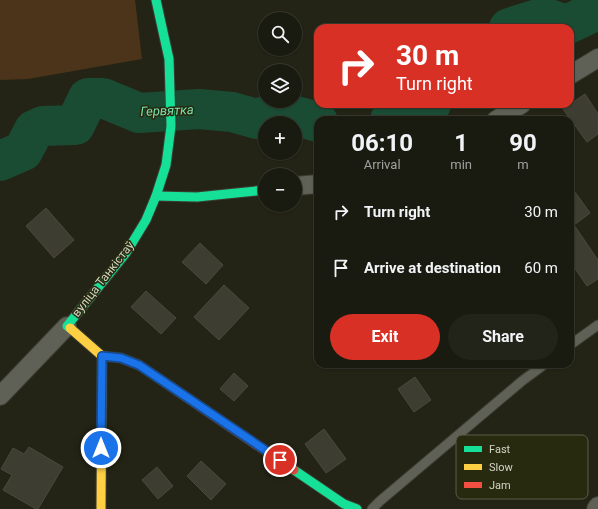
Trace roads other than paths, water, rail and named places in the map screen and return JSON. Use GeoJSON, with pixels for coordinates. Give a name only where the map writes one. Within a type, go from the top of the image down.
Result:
{"type":"FeatureCollection","features":[{"type":"Feature","properties":{"kind":"street","name":"вуліца Танкістаў"},"geometry":{"type":"LineString","coordinates":[[0,396],[67,326],[126,253],[146,220],[156,196],[166,165],[171,126],[169,59],[156,0]]}},
{"type":"Feature","properties":{"kind":"street"},"geometry":{"type":"LineString","coordinates":[[574,73],[598,58]]}},
{"type":"Feature","properties":{"kind":"street"},"geometry":{"type":"LineString","coordinates":[[502,116],[516,108]]}},
{"type":"Feature","properties":{"kind":"street"},"geometry":{"type":"LineString","coordinates":[[302,185],[314,184]]}},
{"type":"Feature","properties":{"kind":"street"},"geometry":{"type":"LineString","coordinates":[[156,196],[178,198],[214,197],[258,191]]}},
{"type":"Feature","properties":{"kind":"street","name":"вуліца Танкістаў"},"geometry":{"type":"LineString","coordinates":[[67,326],[102,356]]}},
{"type":"Feature","properties":{"kind":"street"},"geometry":{"type":"LineString","coordinates":[[101,509],[102,356],[121,358],[139,365],[344,504],[357,509]]}},
{"type":"Feature","properties":{"kind":"lane"},"geometry":{"type":"LineString","coordinates":[[574,342],[598,324]]}},
{"type":"Feature","properties":{"kind":"lane"},"geometry":{"type":"LineString","coordinates":[[458,435],[540,368]]}},
{"type":"Feature","properties":{"kind":"lane"},"geometry":{"type":"LineString","coordinates":[[372,509],[456,437]]}},
{"type":"Feature","properties":{"kind":"waterway","name":"Гервятка"},"geometry":{"type":"LineString","coordinates":[[568,24],[598,10]]}},
{"type":"Feature","properties":{"kind":"waterway","name":"Гервятка"},"geometry":{"type":"LineString","coordinates":[[522,24],[544,17],[563,24]]}},
{"type":"Feature","properties":{"kind":"waterway","name":"Гервятка"},"geometry":{"type":"LineString","coordinates":[[0,161],[23,151],[34,130],[43,126],[75,125],[88,98],[103,98],[139,113],[199,109],[232,112],[257,119],[278,111],[314,121]]}},
{"type":"Feature","properties":{"kind":"waterway","name":"Гервятка"},"geometry":{"type":"LineString","coordinates":[[413,116],[419,115],[427,108]]}}]}
